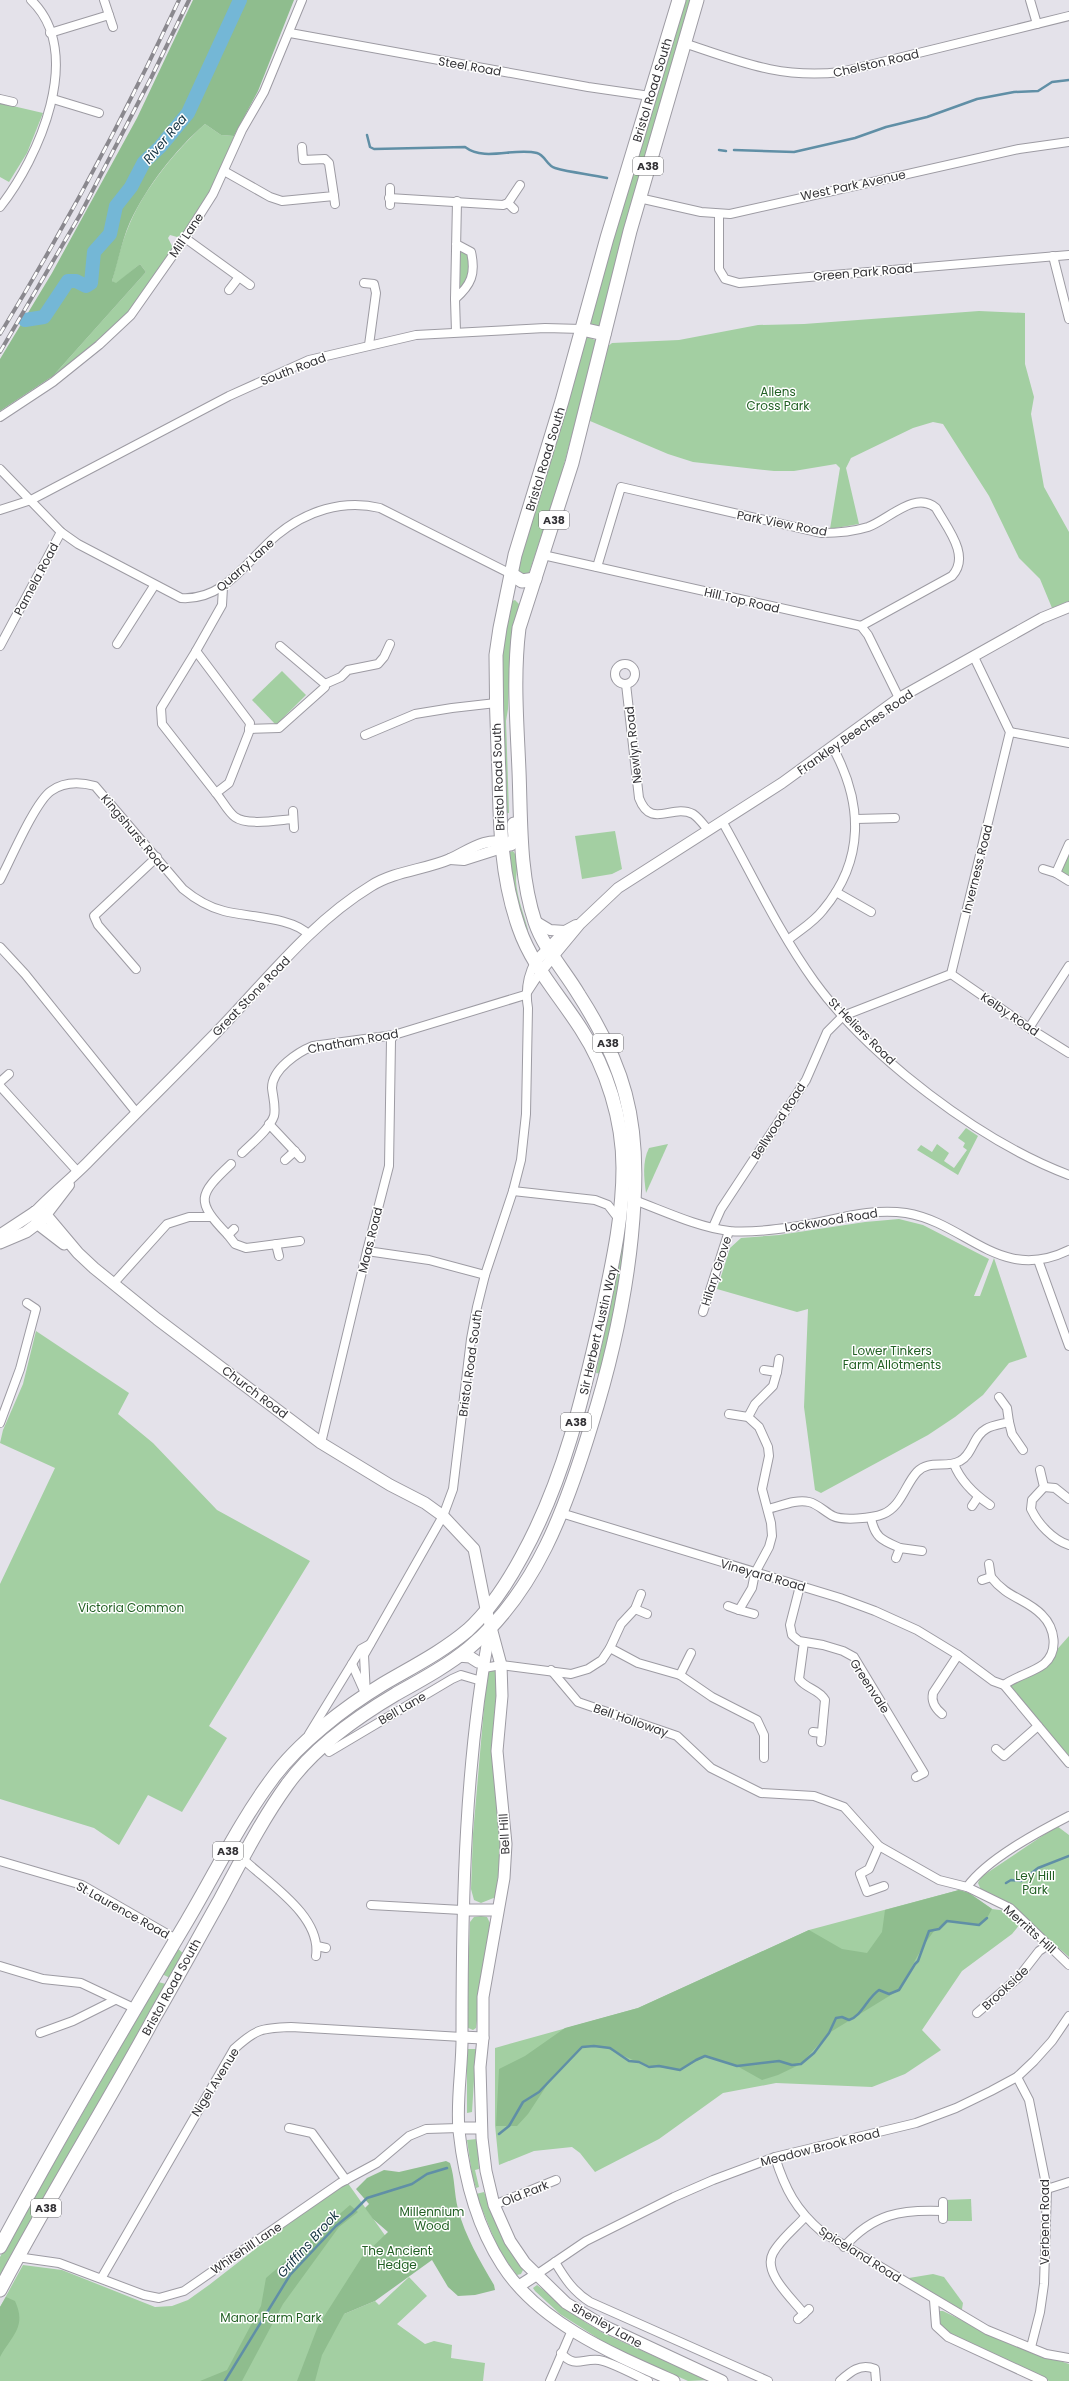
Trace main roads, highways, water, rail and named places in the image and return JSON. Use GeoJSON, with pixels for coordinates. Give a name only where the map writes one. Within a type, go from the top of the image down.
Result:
{"type":"FeatureCollection","features":[{"type":"Feature","properties":{"kind":"highway","name":"Bristol Road South"},"geometry":{"type":"LineString","coordinates":[[535,921],[525,875],[509,844],[496,703],[496,655],[511,574],[679,0]]}},
{"type":"Feature","properties":{"kind":"highway","name":"Bristol Road South"},"geometry":{"type":"LineString","coordinates":[[519,929],[506,884],[516,709],[516,654],[519,628],[572,463],[638,198],[697,0]]}},
{"type":"Feature","properties":{"kind":"highway"},"geometry":{"type":"LineString","coordinates":[[582,329],[604,334]]}},
{"type":"Feature","properties":{"kind":"highway"},"geometry":{"type":"LineString","coordinates":[[511,574],[522,581],[535,578]]}},
{"type":"Feature","properties":{"kind":"highway"},"geometry":{"type":"LineString","coordinates":[[506,596],[517,595],[527,600]]}},
{"type":"Feature","properties":{"kind":"highway","name":"Sir Herbert Austin Way"},"geometry":{"type":"LineString","coordinates":[[371,1709],[458,1656],[480,1638],[521,1590],[547,1547],[576,1477],[604,1387],[624,1290],[634,1200],[629,1137],[630,1110],[612,1051],[600,1028],[551,952],[535,921]]}},
{"type":"Feature","properties":{"kind":"highway","name":"Sir Herbert Austin Way"},"geometry":{"type":"LineString","coordinates":[[519,929],[538,967],[580,1027],[597,1056],[629,1137]]}},
{"type":"Feature","properties":{"kind":"highway","name":"Sir Herbert Austin Way"},"geometry":{"type":"LineString","coordinates":[[366,1696],[445,1647],[465,1632],[483,1613],[508,1581],[547,1506],[571,1439],[588,1378],[612,1268],[620,1200],[626,1184],[625,1144],[629,1137]]}},
{"type":"Feature","properties":{"kind":"highway"},"geometry":{"type":"LineString","coordinates":[[520,1560],[533,1547],[552,1513],[561,1513]]}},
{"type":"Feature","properties":{"kind":"highway","name":"Bristol Road South"},"geometry":{"type":"LineString","coordinates":[[0,2247],[152,1980],[265,1788],[279,1770],[301,1747],[366,1696]]}},
{"type":"Feature","properties":{"kind":"highway"},"geometry":{"type":"LineString","coordinates":[[366,1696],[371,1709]]}},
{"type":"Feature","properties":{"kind":"highway","name":"Bristol Road South"},"geometry":{"type":"LineString","coordinates":[[0,2290],[17,2257],[172,1986],[242,1858],[289,1782],[304,1765],[334,1737],[371,1709]]}},
{"type":"Feature","properties":{"kind":"highway"},"geometry":{"type":"LineString","coordinates":[[176,1939],[192,1950]]}},
{"type":"Feature","properties":{"kind":"highway"},"geometry":{"type":"LineString","coordinates":[[152,1980],[166,1978],[172,1986]]}},
{"type":"Feature","properties":{"kind":"main road"},"geometry":{"type":"LineString","coordinates":[[35,1212],[38,1224]]}},
{"type":"Feature","properties":{"kind":"main road"},"geometry":{"type":"LineString","coordinates":[[0,1235],[35,1212],[46,1215],[38,1224],[20,1235],[0,1243]]}},
{"type":"Feature","properties":{"kind":"main road","name":"Church Road"},"geometry":{"type":"LineString","coordinates":[[46,1215],[78,1253]]}},
{"type":"Feature","properties":{"kind":"main road","name":"Church Road"},"geometry":{"type":"LineString","coordinates":[[38,1224],[78,1253],[114,1284],[321,1443],[390,1485],[425,1503],[443,1516],[471,1546],[477,1557],[483,1613]]}},
{"type":"Feature","properties":{"kind":"main road"},"geometry":{"type":"LineString","coordinates":[[481,2128],[459,2128],[462,2037],[462,1910],[478,1712],[481,1665],[480,1638],[483,1613]]}},
{"type":"Feature","properties":{"kind":"main road","name":"Bell Hill"},"geometry":{"type":"LineString","coordinates":[[481,2128],[480,2067],[483,2038],[483,1997],[497,1910],[504,1878],[506,1844],[497,1751],[502,1696],[501,1665],[490,1626],[483,1613]]}},
{"type":"Feature","properties":{"kind":"main road"},"geometry":{"type":"LineString","coordinates":[[478,1712],[478,1680],[490,1626]]}},
{"type":"Feature","properties":{"kind":"main road"},"geometry":{"type":"LineString","coordinates":[[458,1656],[470,1658],[481,1665]]}},
{"type":"Feature","properties":{"kind":"main road"},"geometry":{"type":"LineString","coordinates":[[462,1910],[497,1910]]}},
{"type":"Feature","properties":{"kind":"main road"},"geometry":{"type":"LineString","coordinates":[[462,2037],[483,2038]]}},
{"type":"Feature","properties":{"kind":"main road","name":"Shenley Lane"},"geometry":{"type":"LineString","coordinates":[[459,2128],[463,2157],[478,2217],[496,2254],[519,2286],[554,2318],[572,2330],[610,2351],[674,2381]]}},
{"type":"Feature","properties":{"kind":"main road","name":"Shenley Lane"},"geometry":{"type":"LineString","coordinates":[[481,2128],[486,2171],[494,2205],[510,2241],[536,2275],[566,2303],[604,2326],[718,2380]]}},
{"type":"Feature","properties":{"kind":"main road"},"geometry":{"type":"LineString","coordinates":[[519,2286],[536,2275]]}},
{"type":"Feature","properties":{"kind":"waterway","name":"River Rea"},"geometry":{"type":"LineString","coordinates":[[25,320],[44,317],[68,281],[76,281],[86,286],[91,283],[94,252],[110,234],[116,206],[131,187],[144,162],[160,147],[188,113],[240,0]]}},
{"type":"Feature","properties":{"kind":"waterway"},"geometry":{"type":"LineString","coordinates":[[734,150],[794,152],[855,138],[886,127],[927,117],[977,99],[1014,92],[1038,91],[1052,82],[1069,80]]}},
{"type":"Feature","properties":{"kind":"waterway"},"geometry":{"type":"LineString","coordinates":[[367,135],[370,147],[374,149],[465,147],[473,151],[491,154],[519,152],[537,153],[540,154],[552,167],[607,178]]}},
{"type":"Feature","properties":{"kind":"waterway"},"geometry":{"type":"LineString","coordinates":[[719,150],[726,151]]}},
{"type":"Feature","properties":{"kind":"waterway"},"geometry":{"type":"LineString","coordinates":[[1006,1883],[1011,1880],[1021,1881],[1038,1868],[1069,1856]]}},
{"type":"Feature","properties":{"kind":"waterway"},"geometry":{"type":"LineString","coordinates":[[499,2134],[509,2126],[523,2102],[539,2092],[582,2047],[594,2046],[610,2048],[629,2061],[639,2062],[649,2067],[659,2066],[680,2070],[705,2056],[737,2066],[779,2061],[792,2065],[801,2064],[814,2053],[829,2033],[836,2018],[842,2017],[849,2020],[854,2018],[879,1990],[889,1994],[899,1990],[918,1961],[929,1931],[939,1929],[947,1921],[979,1925],[987,1918]]}},
{"type":"Feature","properties":{"kind":"waterway","name":"Griffins Brook"},"geometry":{"type":"LineString","coordinates":[[225,2381],[290,2275],[336,2226],[367,2198],[412,2184],[427,2174],[447,2168]]}},
{"type":"Feature","properties":{"kind":"railway"},"geometry":{"type":"LineString","coordinates":[[0,334],[94,170],[138,86],[179,0]]}},
{"type":"Feature","properties":{"kind":"railway"},"geometry":{"type":"LineString","coordinates":[[0,352],[80,215],[151,78],[189,0]]}},
{"type":"Feature","properties":{"kind":"park label","name":"Allens Cross Park"},"geometry":{"type":"Point","coordinates":[778,398]}},
{"type":"Feature","properties":{"kind":"park label","name":"Lower Tinkers Farm Allotments"},"geometry":{"type":"Point","coordinates":[892,1357]}},
{"type":"Feature","properties":{"kind":"park label","name":"Victoria Common"},"geometry":{"type":"Point","coordinates":[131,1607]}},
{"type":"Feature","properties":{"kind":"park label","name":"Ley Hill Park"},"geometry":{"type":"Point","coordinates":[1035,1882]}},
{"type":"Feature","properties":{"kind":"park label","name":"Millennium Wood"},"geometry":{"type":"Point","coordinates":[432,2218]}},
{"type":"Feature","properties":{"kind":"park label","name":"The Ancient Hedge"},"geometry":{"type":"Point","coordinates":[397,2257]}},
{"type":"Feature","properties":{"kind":"park label","name":"Manor Farm Park"},"geometry":{"type":"Point","coordinates":[271,2317]}}]}
